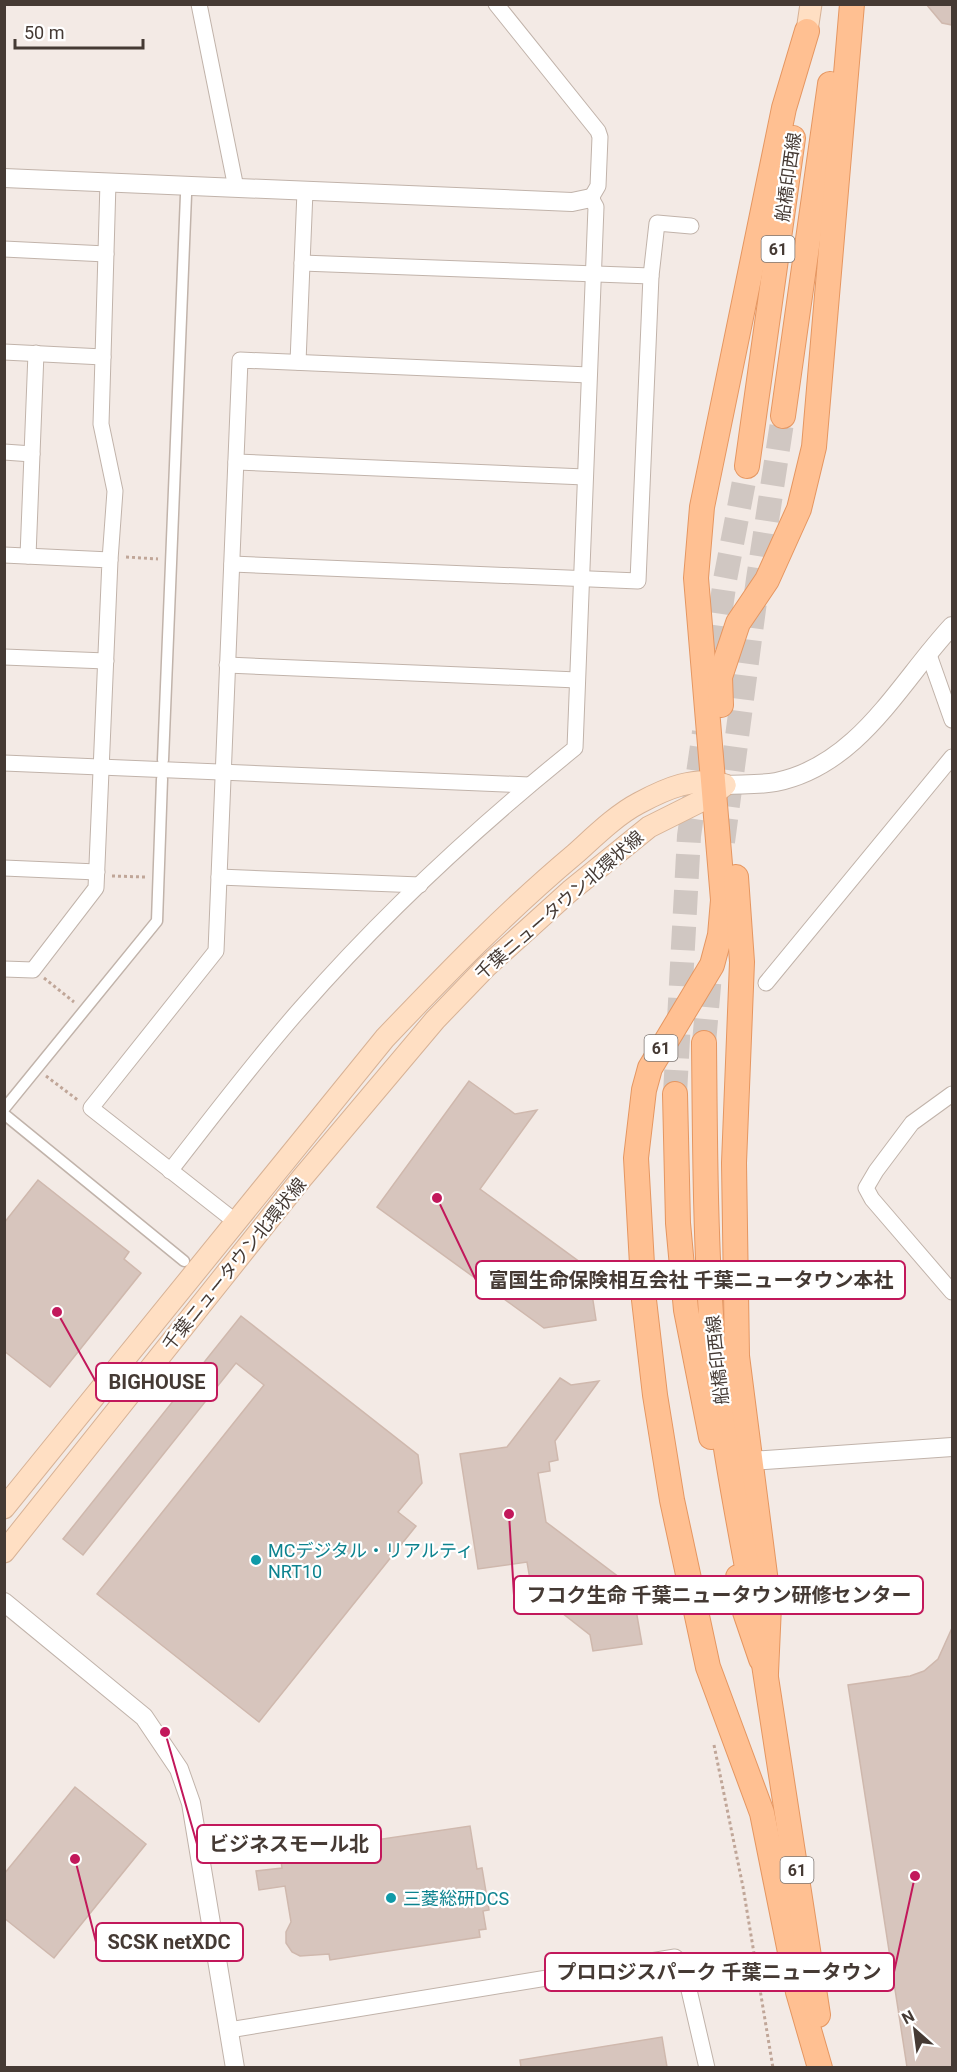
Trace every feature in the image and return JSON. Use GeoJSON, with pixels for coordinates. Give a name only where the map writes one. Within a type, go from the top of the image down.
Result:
{"type":"FeatureCollection","features":[{"type":"Feature","properties":{"kind":"main road"},"geometry":{"type":"LineString","coordinates":[[807,31],[811,4]]}},
{"type":"Feature","properties":{"kind":"main road","name":"船橋印西線"},"geometry":{"type":"LineString","coordinates":[[783,416],[841,4]]}},
{"type":"Feature","properties":{"kind":"main road"},"geometry":{"type":"LineString","coordinates":[[717,787],[720,677],[738,623],[767,580],[799,509],[814,447],[852,4]]}},
{"type":"Feature","properties":{"kind":"main road","name":"船橋印西線"},"geometry":{"type":"LineString","coordinates":[[747,466],[807,31]]}},
{"type":"Feature","properties":{"kind":"main road","name":"61"},"geometry":{"type":"LineString","coordinates":[[807,31],[784,108],[702,507],[696,578],[717,787],[723,900],[720,935],[708,973],[650,1068],[640,1120],[636,1158],[644,1300],[655,1395],[672,1500],[708,1667],[762,1813],[798,1992],[820,2067]]}},
{"type":"Feature","properties":{"kind":"main road","name":"千葉ニュータウン北環状線"},"geometry":{"type":"LineString","coordinates":[[4,1509],[385,1038],[523,898],[636,804],[674,786],[717,787]]}},
{"type":"Feature","properties":{"kind":"main road","name":"61"},"geometry":{"type":"LineString","coordinates":[[717,787],[735,859],[742,962],[734,1163],[737,1356],[769,1606],[766,1673]]}},
{"type":"Feature","properties":{"kind":"main road","name":"千葉ニュータウン北環状線"},"geometry":{"type":"LineString","coordinates":[[4,1552],[387,1075],[486,966],[570,891],[649,827],[717,787]]}},
{"type":"Feature","properties":{"kind":"main road","name":"船橋印西線"},"geometry":{"type":"LineString","coordinates":[[704,1043],[712,1331],[732,1483],[766,1673],[826,2067]]}},
{"type":"Feature","properties":{"kind":"main road","name":"船橋印西線"},"geometry":{"type":"LineString","coordinates":[[675,1094],[678,1223],[686,1310],[745,1612],[766,1673]]}},
{"type":"Feature","properties":{"kind":"street"},"geometry":{"type":"LineString","coordinates":[[200,4],[236,188]]}},
{"type":"Feature","properties":{"kind":"street"},"geometry":{"type":"LineString","coordinates":[[4,178],[586,201],[591,198],[598,186],[600,137],[598,131],[496,4]]}},
{"type":"Feature","properties":{"kind":"street"},"geometry":{"type":"LineString","coordinates":[[4,969],[33,970],[96,888],[115,491],[101,424],[108,182]]}},
{"type":"Feature","properties":{"kind":"street"},"geometry":{"type":"LineString","coordinates":[[298,362],[305,191]]}},
{"type":"Feature","properties":{"kind":"street"},"geometry":{"type":"LineString","coordinates":[[163,760],[186,195]]}},
{"type":"Feature","properties":{"kind":"street"},"geometry":{"type":"LineString","coordinates":[[170,1171],[301,1008],[368,935],[498,810],[575,748],[596,207],[591,198]]}},
{"type":"Feature","properties":{"kind":"street"},"geometry":{"type":"LineString","coordinates":[[232,564],[638,581],[651,276],[657,223],[691,226]]}},
{"type":"Feature","properties":{"kind":"street"},"geometry":{"type":"LineString","coordinates":[[4,249],[106,254]]}},
{"type":"Feature","properties":{"kind":"street"},"geometry":{"type":"LineString","coordinates":[[302,262],[651,276]]}},
{"type":"Feature","properties":{"kind":"street"},"geometry":{"type":"LineString","coordinates":[[4,352],[103,357]]}},
{"type":"Feature","properties":{"kind":"street"},"geometry":{"type":"LineString","coordinates":[[28,556],[36,353]]}},
{"type":"Feature","properties":{"kind":"street"},"geometry":{"type":"LineString","coordinates":[[249,1245],[233,1226],[170,1171],[91,1108],[216,951],[240,360],[589,375]]}},
{"type":"Feature","properties":{"kind":"street"},"geometry":{"type":"LineString","coordinates":[[4,452],[32,454]]}},
{"type":"Feature","properties":{"kind":"street"},"geometry":{"type":"LineString","coordinates":[[236,462],[585,477]]}},
{"type":"Feature","properties":{"kind":"street"},"geometry":{"type":"LineString","coordinates":[[4,555],[110,560]]}},
{"type":"Feature","properties":{"kind":"street"},"geometry":{"type":"LineString","coordinates":[[717,787],[776,782],[799,775],[844,750],[862,735],[928,652],[952,626]]}},
{"type":"Feature","properties":{"kind":"street"},"geometry":{"type":"LineString","coordinates":[[928,652],[952,720]]}},
{"type":"Feature","properties":{"kind":"street"},"geometry":{"type":"LineString","coordinates":[[4,657],[106,661]]}},
{"type":"Feature","properties":{"kind":"street"},"geometry":{"type":"LineString","coordinates":[[227,666],[577,680]]}},
{"type":"Feature","properties":{"kind":"street"},"geometry":{"type":"LineString","coordinates":[[766,983],[952,758]]}},
{"type":"Feature","properties":{"kind":"street"},"geometry":{"type":"LineString","coordinates":[[4,763],[529,785]]}},
{"type":"Feature","properties":{"kind":"street"},"geometry":{"type":"LineString","coordinates":[[4,1110],[157,921],[162,779]]}},
{"type":"Feature","properties":{"kind":"street"},"geometry":{"type":"LineString","coordinates":[[4,868],[97,873]]}},
{"type":"Feature","properties":{"kind":"street"},"geometry":{"type":"LineString","coordinates":[[219,877],[420,885]]}},
{"type":"Feature","properties":{"kind":"street"},"geometry":{"type":"LineString","coordinates":[[952,1094],[912,1123],[876,1170],[866,1188],[872,1199],[952,1292]]}},
{"type":"Feature","properties":{"kind":"street"},"geometry":{"type":"LineString","coordinates":[[4,1114],[184,1261]]}},
{"type":"Feature","properties":{"kind":"street"},"geometry":{"type":"LineString","coordinates":[[750,1461],[952,1447]]}},
{"type":"Feature","properties":{"kind":"street"},"geometry":{"type":"LineString","coordinates":[[4,1602],[144,1717],[179,1769],[191,1803],[235,2067]]}},
{"type":"Feature","properties":{"kind":"street"},"geometry":{"type":"LineString","coordinates":[[229,2030],[675,1957],[683,1964],[707,2067]]}},
{"type":"Feature","properties":{"kind":"path"},"geometry":{"type":"LineString","coordinates":[[110,560],[117,557],[171,559]]}},
{"type":"Feature","properties":{"kind":"path"},"geometry":{"type":"LineString","coordinates":[[97,873],[158,877]]}},
{"type":"Feature","properties":{"kind":"path"},"geometry":{"type":"LineString","coordinates":[[33,970],[84,1011]]}},
{"type":"Feature","properties":{"kind":"path"},"geometry":{"type":"LineString","coordinates":[[37,1069],[83,1105],[91,1108]]}},
{"type":"Feature","properties":{"kind":"path"},"geometry":{"type":"LineString","coordinates":[[712,1739],[743,1887],[773,2067]]}},
{"type":"Feature","properties":{"kind":"building"},"geometry":{"type":"Polygon","coordinates":[[[926,4],[952,4],[952,25],[942,23],[926,4]]]}},
{"type":"Feature","properties":{"kind":"building"},"geometry":{"type":"Polygon","coordinates":[[[469,1081],[515,1114],[537,1110],[480,1189],[588,1268],[596,1320],[544,1328],[377,1207],[469,1081]]]}},
{"type":"Feature","properties":{"kind":"building"},"geometry":{"type":"Polygon","coordinates":[[[38,1180],[129,1252],[124,1259],[141,1273],[50,1387],[4,1351],[4,1223],[38,1180]]]}},
{"type":"Feature","properties":{"kind":"building","name":"MCデジタル・リアルティ NRT10"},"geometry":{"type":"Polygon","coordinates":[[[241,1316],[418,1455],[422,1483],[398,1512],[416,1526],[259,1722],[97,1594],[264,1385],[236,1363],[83,1555],[63,1539],[241,1316]]]}},
{"type":"Feature","properties":{"kind":"building"},"geometry":{"type":"Polygon","coordinates":[[[560,1378],[571,1385],[599,1381],[555,1441],[558,1460],[549,1462],[550,1471],[538,1473],[546,1522],[632,1587],[642,1644],[593,1651],[590,1635],[553,1606],[535,1608],[527,1562],[478,1569],[460,1454],[507,1447],[560,1378]]]}},
{"type":"Feature","properties":{"kind":"building"},"geometry":{"type":"Polygon","coordinates":[[[952,1628],[952,2067],[907,2067],[848,1685],[910,1676],[924,1671],[938,1659],[952,1628]]]}},
{"type":"Feature","properties":{"kind":"building"},"geometry":{"type":"Polygon","coordinates":[[[75,1787],[146,1844],[54,1958],[4,1918],[4,1874],[75,1787]]]}},
{"type":"Feature","properties":{"kind":"building","name":"三菱総研DCS"},"geometry":{"type":"Polygon","coordinates":[[[470,1826],[477,1869],[482,1868],[489,1910],[483,1911],[486,1929],[479,1930],[480,1937],[330,1960],[329,1954],[300,1956],[292,1952],[286,1943],[286,1932],[291,1922],[285,1886],[259,1890],[256,1871],[282,1868],[279,1847],[341,1838],[342,1845],[470,1826]]]}},
{"type":"Feature","properties":{"kind":"building"},"geometry":{"type":"Polygon","coordinates":[[[662,2037],[667,2067],[521,2067],[520,2060],[662,2037]]]}},
{"type":"Feature","properties":{"kind":"tunnel"},"geometry":{"type":"LineString","coordinates":[[723,842],[758,579],[783,416]]}},
{"type":"Feature","properties":{"kind":"tunnel"},"geometry":{"type":"LineString","coordinates":[[710,685],[725,580],[747,466]]}},
{"type":"Feature","properties":{"kind":"tunnel"},"geometry":{"type":"LineString","coordinates":[[675,1094],[689,836],[704,732]]}},
{"type":"Feature","properties":{"kind":"tunnel"},"geometry":{"type":"LineString","coordinates":[[704,1043],[711,963]]}},
{"type":"Feature","properties":{"kind":"place","name":"富国生命保険相互会社 千葉ニュータウン本社"},"geometry":{"type":"Point","coordinates":[437,1198]}},
{"type":"Feature","properties":{"kind":"place","name":"BIGHOUSE"},"geometry":{"type":"Point","coordinates":[57,1312]}},
{"type":"Feature","properties":{"kind":"place","name":"フコク生命 千葉ニュータウン研修センター"},"geometry":{"type":"Point","coordinates":[509,1514]}},
{"type":"Feature","properties":{"kind":"place","name":"MCデジタル・リアルティ NRT10"},"geometry":{"type":"Point","coordinates":[256,1560]}},
{"type":"Feature","properties":{"kind":"place","name":"ビジネスモール北"},"geometry":{"type":"Point","coordinates":[165,1732]}},
{"type":"Feature","properties":{"kind":"place","name":"SCSK netXDC"},"geometry":{"type":"Point","coordinates":[75,1859]}},
{"type":"Feature","properties":{"kind":"place","name":"プロロジスパーク 千葉ニュータウン"},"geometry":{"type":"Point","coordinates":[915,1876]}},
{"type":"Feature","properties":{"kind":"place","name":"三菱総研DCS"},"geometry":{"type":"Point","coordinates":[391,1898]}}]}
